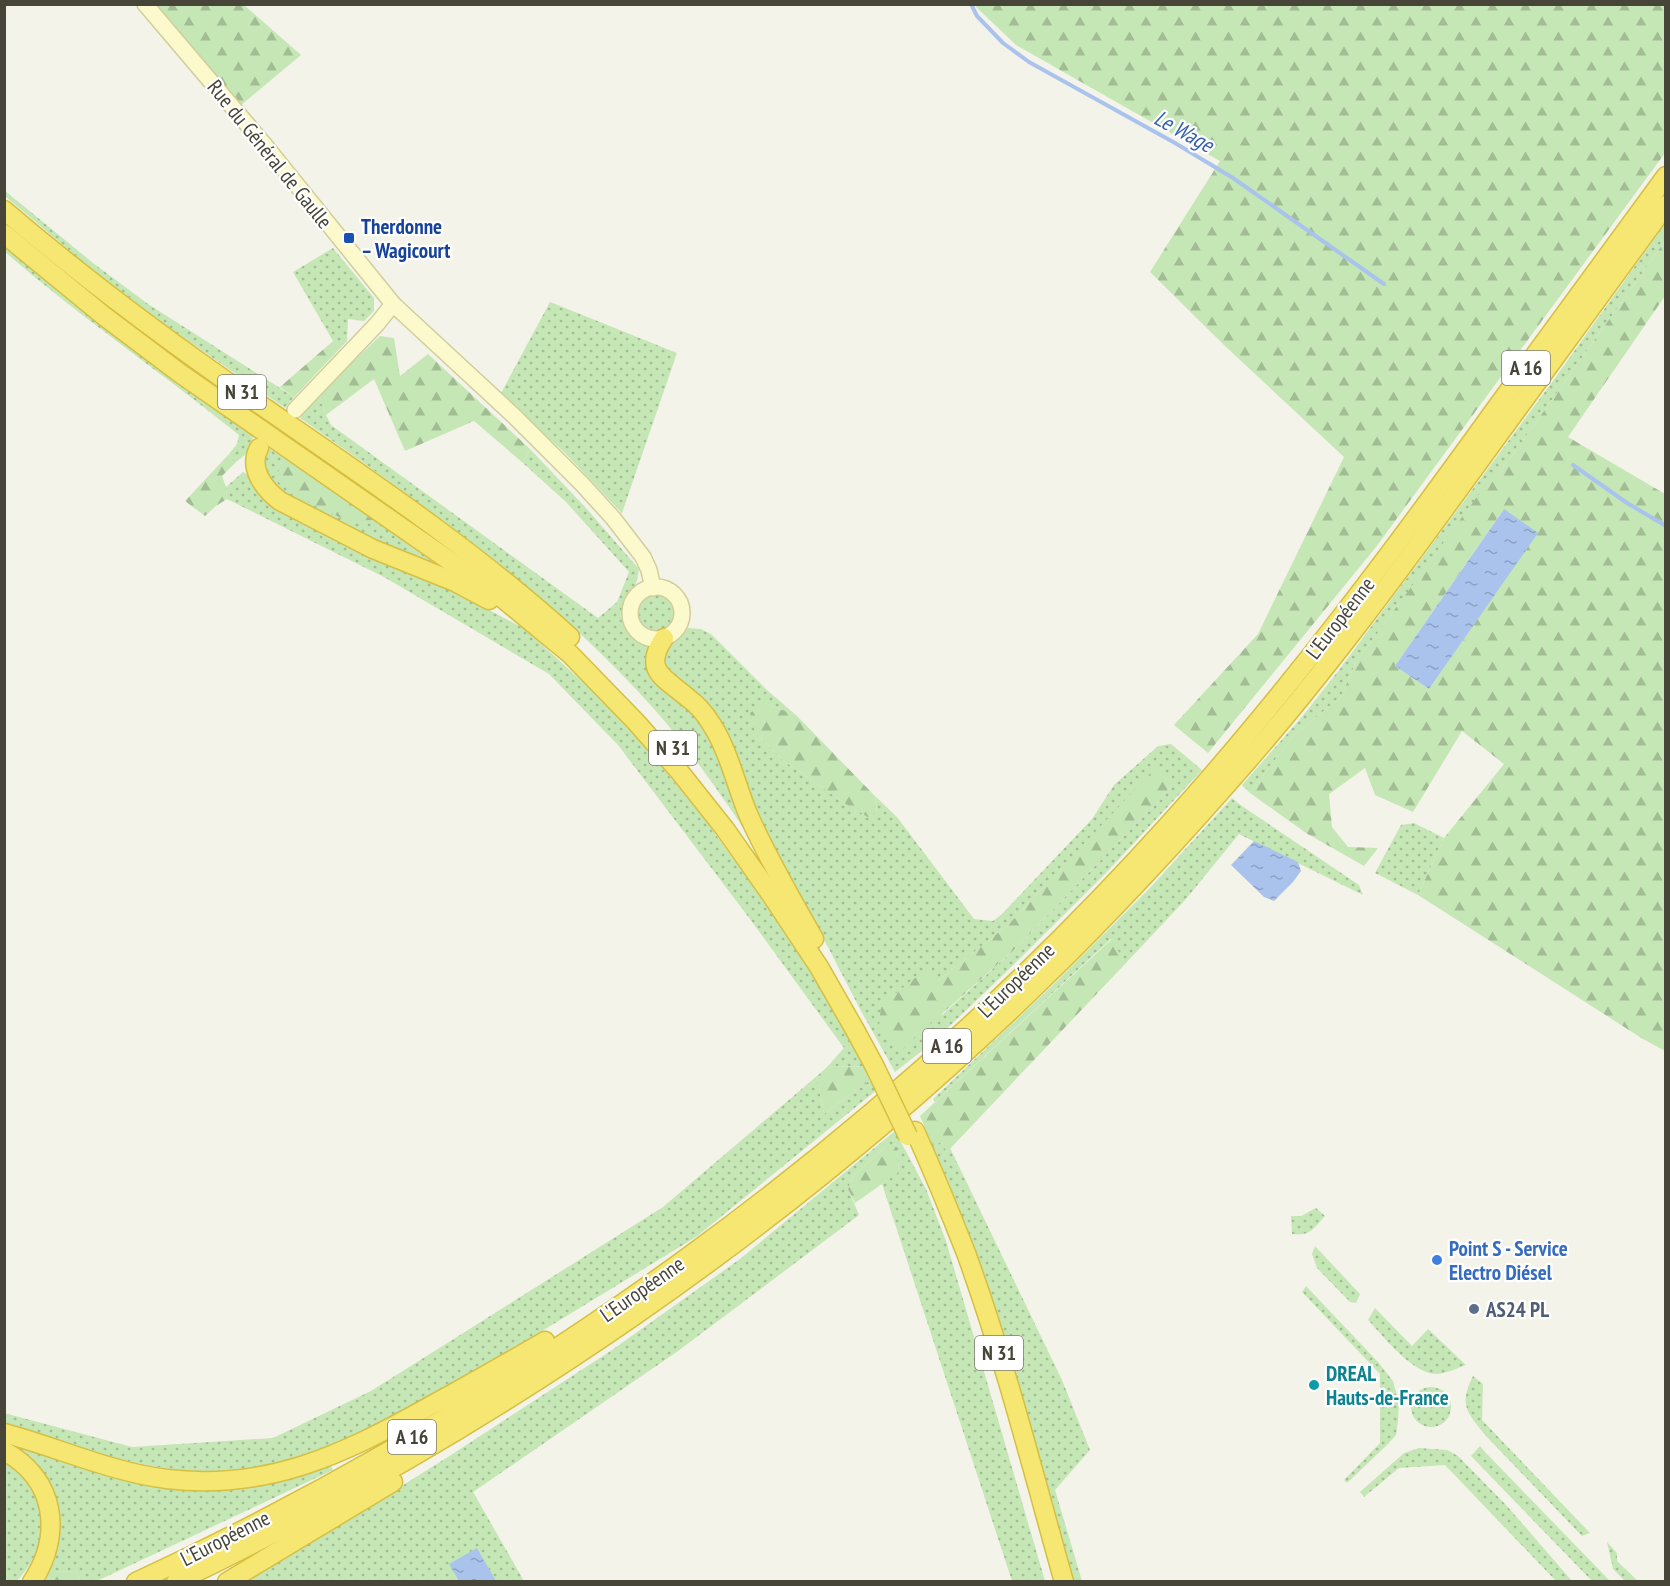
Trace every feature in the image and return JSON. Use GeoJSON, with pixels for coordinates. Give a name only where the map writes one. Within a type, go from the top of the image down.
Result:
{"type":"FeatureCollection","features":[{"type":"Feature","properties":{"kind":"highway","name":"L'Européenne"},"geometry":{"type":"LineString","coordinates":[[136,1581],[268,1517],[428,1428],[568,1340],[673,1267],[806,1166],[957,1037],[1082,916],[1164,830],[1268,710],[1346,612],[1665,176]]}},
{"type":"Feature","properties":{"kind":"highway","name":"L'Européenne"},"geometry":{"type":"LineString","coordinates":[[176,1581],[263,1539],[441,1440],[543,1377],[641,1311],[718,1256],[812,1183],[938,1077],[1014,1007],[1141,880],[1250,758],[1326,666],[1427,533],[1665,205]]}},
{"type":"Feature","properties":{"kind":"highway","name":"N 31"},"geometry":{"type":"LineString","coordinates":[[4,210],[185,352],[393,497],[505,581],[609,675],[706,789],[780,891],[825,960],[944,1198],[966,1254],[987,1318],[1064,1581]]}},
{"type":"Feature","properties":{"kind":"highway","name":"N 31"},"geometry":{"type":"LineString","coordinates":[[4,234],[104,316],[181,374],[502,597],[565,649],[616,701],[697,793],[762,881],[877,1062]]}},
{"type":"Feature","properties":{"kind":"highway"},"geometry":{"type":"LineString","coordinates":[[259,448],[255,457],[256,470],[268,490],[280,501],[373,549],[455,582],[488,599],[529,627],[616,701]]}},
{"type":"Feature","properties":{"kind":"highway"},"geometry":{"type":"LineString","coordinates":[[664,638],[655,655],[656,669],[665,680],[694,703],[714,727],[757,834],[825,960]]}},
{"type":"Feature","properties":{"kind":"highway","name":"N 31"},"geometry":{"type":"LineString","coordinates":[[911,1133],[968,1284],[1055,1581]]}},
{"type":"Feature","properties":{"kind":"highway"},"geometry":{"type":"LineString","coordinates":[[4,1433],[105,1466],[166,1479],[229,1481],[283,1472],[336,1454],[405,1420],[500,1368],[622,1294],[673,1267]]}},
{"type":"Feature","properties":{"kind":"highway"},"geometry":{"type":"LineString","coordinates":[[227,1581],[482,1426],[543,1377]]}},
{"type":"Feature","properties":{"kind":"highway"},"geometry":{"type":"LineString","coordinates":[[4,1451],[17,1459],[34,1475],[45,1494],[48,1505],[51,1525],[49,1544],[43,1563],[32,1581]]}},
{"type":"Feature","properties":{"kind":"street","name":"Rue du Général de Gaulle"},"geometry":{"type":"LineString","coordinates":[[145,4],[256,135],[393,304],[503,405],[598,501],[643,557],[653,588]]}},
{"type":"Feature","properties":{"kind":"street"},"geometry":{"type":"LineString","coordinates":[[295,410],[377,324],[393,304]]}},
{"type":"Feature","properties":{"kind":"street"},"geometry":{"type":"LineString","coordinates":[[653,588],[666,590],[673,594],[681,610],[678,627],[664,638],[655,639],[642,635],[630,617],[631,608],[637,596],[644,590],[653,588]]}},
{"type":"Feature","properties":{"kind":"green space"},"geometry":{"type":"Polygon","coordinates":[[[156,5],[244,5],[301,55],[240,106],[156,5]]]}},
{"type":"Feature","properties":{"kind":"green space"},"geometry":{"type":"Polygon","coordinates":[[[974,5],[1665,5],[1665,153],[1376,547],[1208,753],[1174,725],[1258,634],[1344,457],[1150,272],[1220,161],[1016,45],[974,5]]]}},
{"type":"Feature","properties":{"kind":"green space"},"geometry":{"type":"Polygon","coordinates":[[[4,190],[93,263],[148,304],[294,397],[285,408],[174,331],[90,268],[5,196],[4,190]]]}},
{"type":"Feature","properties":{"kind":"green space"},"geometry":{"type":"Polygon","coordinates":[[[1665,224],[1665,241],[1499,474],[1492,477],[1355,664],[1341,697],[1293,736],[1250,793],[1242,785],[1301,718],[1339,670],[1555,378],[1665,224]]]}},
{"type":"Feature","properties":{"kind":"green space"},"geometry":{"type":"Polygon","coordinates":[[[1665,241],[1665,296],[1568,437],[1665,494],[1665,1051],[1418,895],[1444,838],[1504,764],[1462,731],[1413,812],[1375,795],[1365,768],[1329,794],[1332,827],[1348,847],[1378,848],[1364,866],[1306,833],[1250,793],[1293,736],[1341,697],[1355,664],[1492,476],[1499,474],[1665,241]],[[1503,510],[1395,666],[1429,689],[1537,533],[1503,510]]]}},
{"type":"Feature","properties":{"kind":"green space"},"geometry":{"type":"Polygon","coordinates":[[[4,247],[99,323],[254,435],[246,454],[236,462],[229,454],[237,444],[239,435],[62,299],[5,252],[4,247]]]}},
{"type":"Feature","properties":{"kind":"green space"},"geometry":{"type":"Polygon","coordinates":[[[333,248],[374,298],[374,311],[364,321],[348,319],[347,341],[333,341],[293,272],[333,248]]]}},
{"type":"Feature","properties":{"kind":"green space"},"geometry":{"type":"Polygon","coordinates":[[[550,302],[677,353],[622,513],[564,452],[500,395],[550,302]]]}},
{"type":"Feature","properties":{"kind":"green space"},"geometry":{"type":"Polygon","coordinates":[[[380,336],[394,338],[400,376],[428,354],[530,449],[523,463],[474,421],[405,451],[374,379],[326,415],[319,394],[380,336]]]}},
{"type":"Feature","properties":{"kind":"green space"},"geometry":{"type":"Polygon","coordinates":[[[333,341],[347,341],[294,397],[280,387],[333,341]]]}},
{"type":"Feature","properties":{"kind":"green space"},"geometry":{"type":"Polygon","coordinates":[[[319,394],[331,425],[598,618],[617,602],[629,572],[566,502],[523,463],[530,449],[639,569],[635,586],[623,609],[625,628],[634,637],[652,645],[650,658],[706,725],[759,851],[709,778],[654,709],[573,627],[486,553],[394,484],[300,418],[319,394]]]}},
{"type":"Feature","properties":{"kind":"green space"},"geometry":{"type":"Polygon","coordinates":[[[267,447],[284,458],[279,466],[376,520],[455,571],[449,574],[399,555],[279,491],[266,474],[261,462],[267,447]]]}},
{"type":"Feature","properties":{"kind":"green space"},"geometry":{"type":"Polygon","coordinates":[[[229,454],[236,462],[222,476],[227,499],[205,516],[185,501],[229,454]]]}},
{"type":"Feature","properties":{"kind":"green space"},"geometry":{"type":"Polygon","coordinates":[[[284,458],[376,520],[347,521],[295,495],[277,481],[279,466],[284,458]]]}},
{"type":"Feature","properties":{"kind":"green space"},"geometry":{"type":"Polygon","coordinates":[[[243,472],[442,585],[525,629],[587,686],[635,734],[706,821],[824,992],[869,1066],[827,1067],[844,1048],[618,745],[549,674],[384,577],[227,499],[226,487],[243,472]]]}},
{"type":"Feature","properties":{"kind":"green space"},"geometry":{"type":"Polygon","coordinates":[[[655,595],[668,601],[674,614],[668,627],[655,633],[642,627],[636,614],[642,601],[655,595]]]}},
{"type":"Feature","properties":{"kind":"green space"},"geometry":{"type":"Polygon","coordinates":[[[688,628],[701,629],[711,634],[768,691],[797,716],[765,703],[755,732],[784,761],[846,804],[877,812],[875,796],[897,817],[974,919],[993,921],[1001,915],[1092,819],[1114,785],[1158,746],[1171,744],[1202,770],[1106,873],[1003,975],[932,1043],[895,1072],[817,926],[777,858],[731,755],[667,672],[662,662],[668,645],[688,628]],[[1156,768],[1009,924],[938,981],[942,1015],[1016,948],[1170,788],[1163,769],[1156,768]]]}},
{"type":"Feature","properties":{"kind":"green space"},"geometry":{"type":"Polygon","coordinates":[[[765,703],[797,716],[875,796],[877,812],[868,817],[784,761],[755,732],[750,713],[765,703]]]}},
{"type":"Feature","properties":{"kind":"green space"},"geometry":{"type":"Polygon","coordinates":[[[1156,767],[1163,769],[1171,787],[1016,948],[899,1052],[879,1026],[881,1005],[925,970],[938,981],[1009,924],[1156,767]]]}},
{"type":"Feature","properties":{"kind":"green space"},"geometry":{"type":"Polygon","coordinates":[[[1232,798],[1359,885],[1363,895],[1239,834],[1186,899],[1125,964],[1111,939],[935,1102],[933,1099],[1053,985],[1149,889],[1232,798]]]}},
{"type":"Feature","properties":{"kind":"green space"},"geometry":{"type":"Polygon","coordinates":[[[1414,823],[1444,838],[1418,895],[1375,873],[1401,825],[1414,823]]]}},
{"type":"Feature","properties":{"kind":"green space"},"geometry":{"type":"Polygon","coordinates":[[[1112,939],[1125,964],[947,1152],[941,1142],[933,1147],[920,1116],[1112,939]]]}},
{"type":"Feature","properties":{"kind":"green space"},"geometry":{"type":"Polygon","coordinates":[[[869,1066],[874,1077],[824,1114],[817,1076],[827,1067],[869,1066]]]}},
{"type":"Feature","properties":{"kind":"green space"},"geometry":{"type":"Polygon","coordinates":[[[817,1076],[824,1114],[874,1077],[878,1089],[696,1237],[371,1431],[271,1464],[243,1470],[197,1472],[157,1467],[105,1456],[5,1424],[4,1413],[132,1447],[273,1438],[371,1391],[663,1207],[817,1076]]]}},
{"type":"Feature","properties":{"kind":"green space"},"geometry":{"type":"Polygon","coordinates":[[[895,1131],[926,1189],[946,1241],[1045,1581],[1012,1581],[882,1184],[899,1171],[897,1148],[885,1147],[853,1176],[848,1189],[859,1215],[678,1351],[473,1492],[524,1581],[245,1582],[451,1455],[612,1350],[740,1259],[895,1131]]]}},
{"type":"Feature","properties":{"kind":"green space"},"geometry":{"type":"Polygon","coordinates":[[[941,1141],[947,1152],[950,1148],[1062,1380],[1090,1450],[1055,1490],[1082,1581],[1072,1581],[949,1183],[933,1147],[941,1141]]]}},
{"type":"Feature","properties":{"kind":"green space"},"geometry":{"type":"Polygon","coordinates":[[[885,1147],[897,1147],[899,1172],[855,1203],[848,1189],[853,1176],[885,1147]]]}},
{"type":"Feature","properties":{"kind":"green space"},"geometry":{"type":"Polygon","coordinates":[[[1316,1208],[1325,1216],[1317,1225],[1308,1233],[1292,1234],[1291,1216],[1301,1216],[1316,1208]]]}},
{"type":"Feature","properties":{"kind":"green space"},"geometry":{"type":"Polygon","coordinates":[[[1315,1246],[1360,1294],[1356,1303],[1350,1302],[1317,1268],[1312,1254],[1315,1246]]]}},
{"type":"Feature","properties":{"kind":"green space"},"geometry":{"type":"Polygon","coordinates":[[[1306,1286],[1378,1362],[1393,1381],[1399,1403],[1396,1435],[1347,1483],[1344,1480],[1380,1443],[1380,1374],[1302,1292],[1306,1286]]]}},
{"type":"Feature","properties":{"kind":"green space"},"geometry":{"type":"Polygon","coordinates":[[[1375,1308],[1412,1346],[1428,1329],[1466,1365],[1438,1374],[1428,1373],[1409,1362],[1368,1320],[1375,1308]]]}},
{"type":"Feature","properties":{"kind":"green space"},"geometry":{"type":"Polygon","coordinates":[[[1473,1376],[1483,1384],[1482,1420],[1590,1533],[1582,1536],[1473,1420],[1467,1407],[1466,1394],[1473,1376]]]}},
{"type":"Feature","properties":{"kind":"green space"},"geometry":{"type":"Polygon","coordinates":[[[1431,1387],[1445,1393],[1451,1407],[1445,1421],[1431,1427],[1417,1421],[1411,1407],[1417,1393],[1431,1387]]]}},
{"type":"Feature","properties":{"kind":"green space"},"geometry":{"type":"Polygon","coordinates":[[[15,1442],[172,1484],[329,1462],[333,1470],[97,1581],[80,1581],[76,1571],[52,1572],[46,1581],[39,1581],[58,1527],[13,1448],[15,1442]]]}},
{"type":"Feature","properties":{"kind":"green space"},"geometry":{"type":"Polygon","coordinates":[[[1480,1446],[1610,1581],[1592,1581],[1471,1456],[1480,1446]]]}},
{"type":"Feature","properties":{"kind":"green space"},"geometry":{"type":"Polygon","coordinates":[[[1419,1448],[1447,1450],[1458,1456],[1507,1506],[1572,1581],[1556,1581],[1445,1465],[1399,1468],[1364,1497],[1360,1492],[1404,1453],[1419,1448]]]}},
{"type":"Feature","properties":{"kind":"green space"},"geometry":{"type":"Polygon","coordinates":[[[4,1461],[31,1487],[39,1502],[42,1518],[42,1533],[37,1549],[17,1581],[5,1581],[4,1461]]]}},
{"type":"Feature","properties":{"kind":"green space"},"geometry":{"type":"Polygon","coordinates":[[[1607,1542],[1617,1553],[1617,1561],[1638,1581],[1625,1581],[1613,1569],[1607,1542]]]}},
{"type":"Feature","properties":{"kind":"green space"},"geometry":{"type":"Polygon","coordinates":[[[76,1571],[80,1581],[46,1581],[52,1572],[76,1571]]]}},
{"type":"Feature","properties":{"kind":"water"},"geometry":{"type":"Polygon","coordinates":[[[1504,509],[1538,533],[1429,689],[1395,666],[1504,509]]]}},
{"type":"Feature","properties":{"kind":"water"},"geometry":{"type":"Polygon","coordinates":[[[1254,841],[1298,862],[1301,871],[1274,901],[1264,897],[1231,865],[1254,841]]]}},
{"type":"Feature","properties":{"kind":"water"},"geometry":{"type":"Polygon","coordinates":[[[477,1548],[496,1581],[459,1581],[449,1564],[477,1548]]]}},
{"type":"Feature","properties":{"kind":"waterway","name":"Le Wage"},"geometry":{"type":"LineString","coordinates":[[971,4],[977,16],[1003,43],[1029,62],[1233,178],[1384,284]]}},
{"type":"Feature","properties":{"kind":"waterway","name":"Le Wage"},"geometry":{"type":"LineString","coordinates":[[1573,465],[1627,503],[1666,526]]}},
{"type":"Feature","properties":{"kind":"place","name":"Therdonne – Wagicourt"},"geometry":{"type":"Point","coordinates":[349,238]}},
{"type":"Feature","properties":{"kind":"place","name":"Point S - Service Electro Diésel"},"geometry":{"type":"Point","coordinates":[1437,1260]}},
{"type":"Feature","properties":{"kind":"place","name":"AS24 PL"},"geometry":{"type":"Point","coordinates":[1474,1309]}},
{"type":"Feature","properties":{"kind":"place","name":"DREAL Hauts-de-France"},"geometry":{"type":"Point","coordinates":[1314,1385]}}]}
